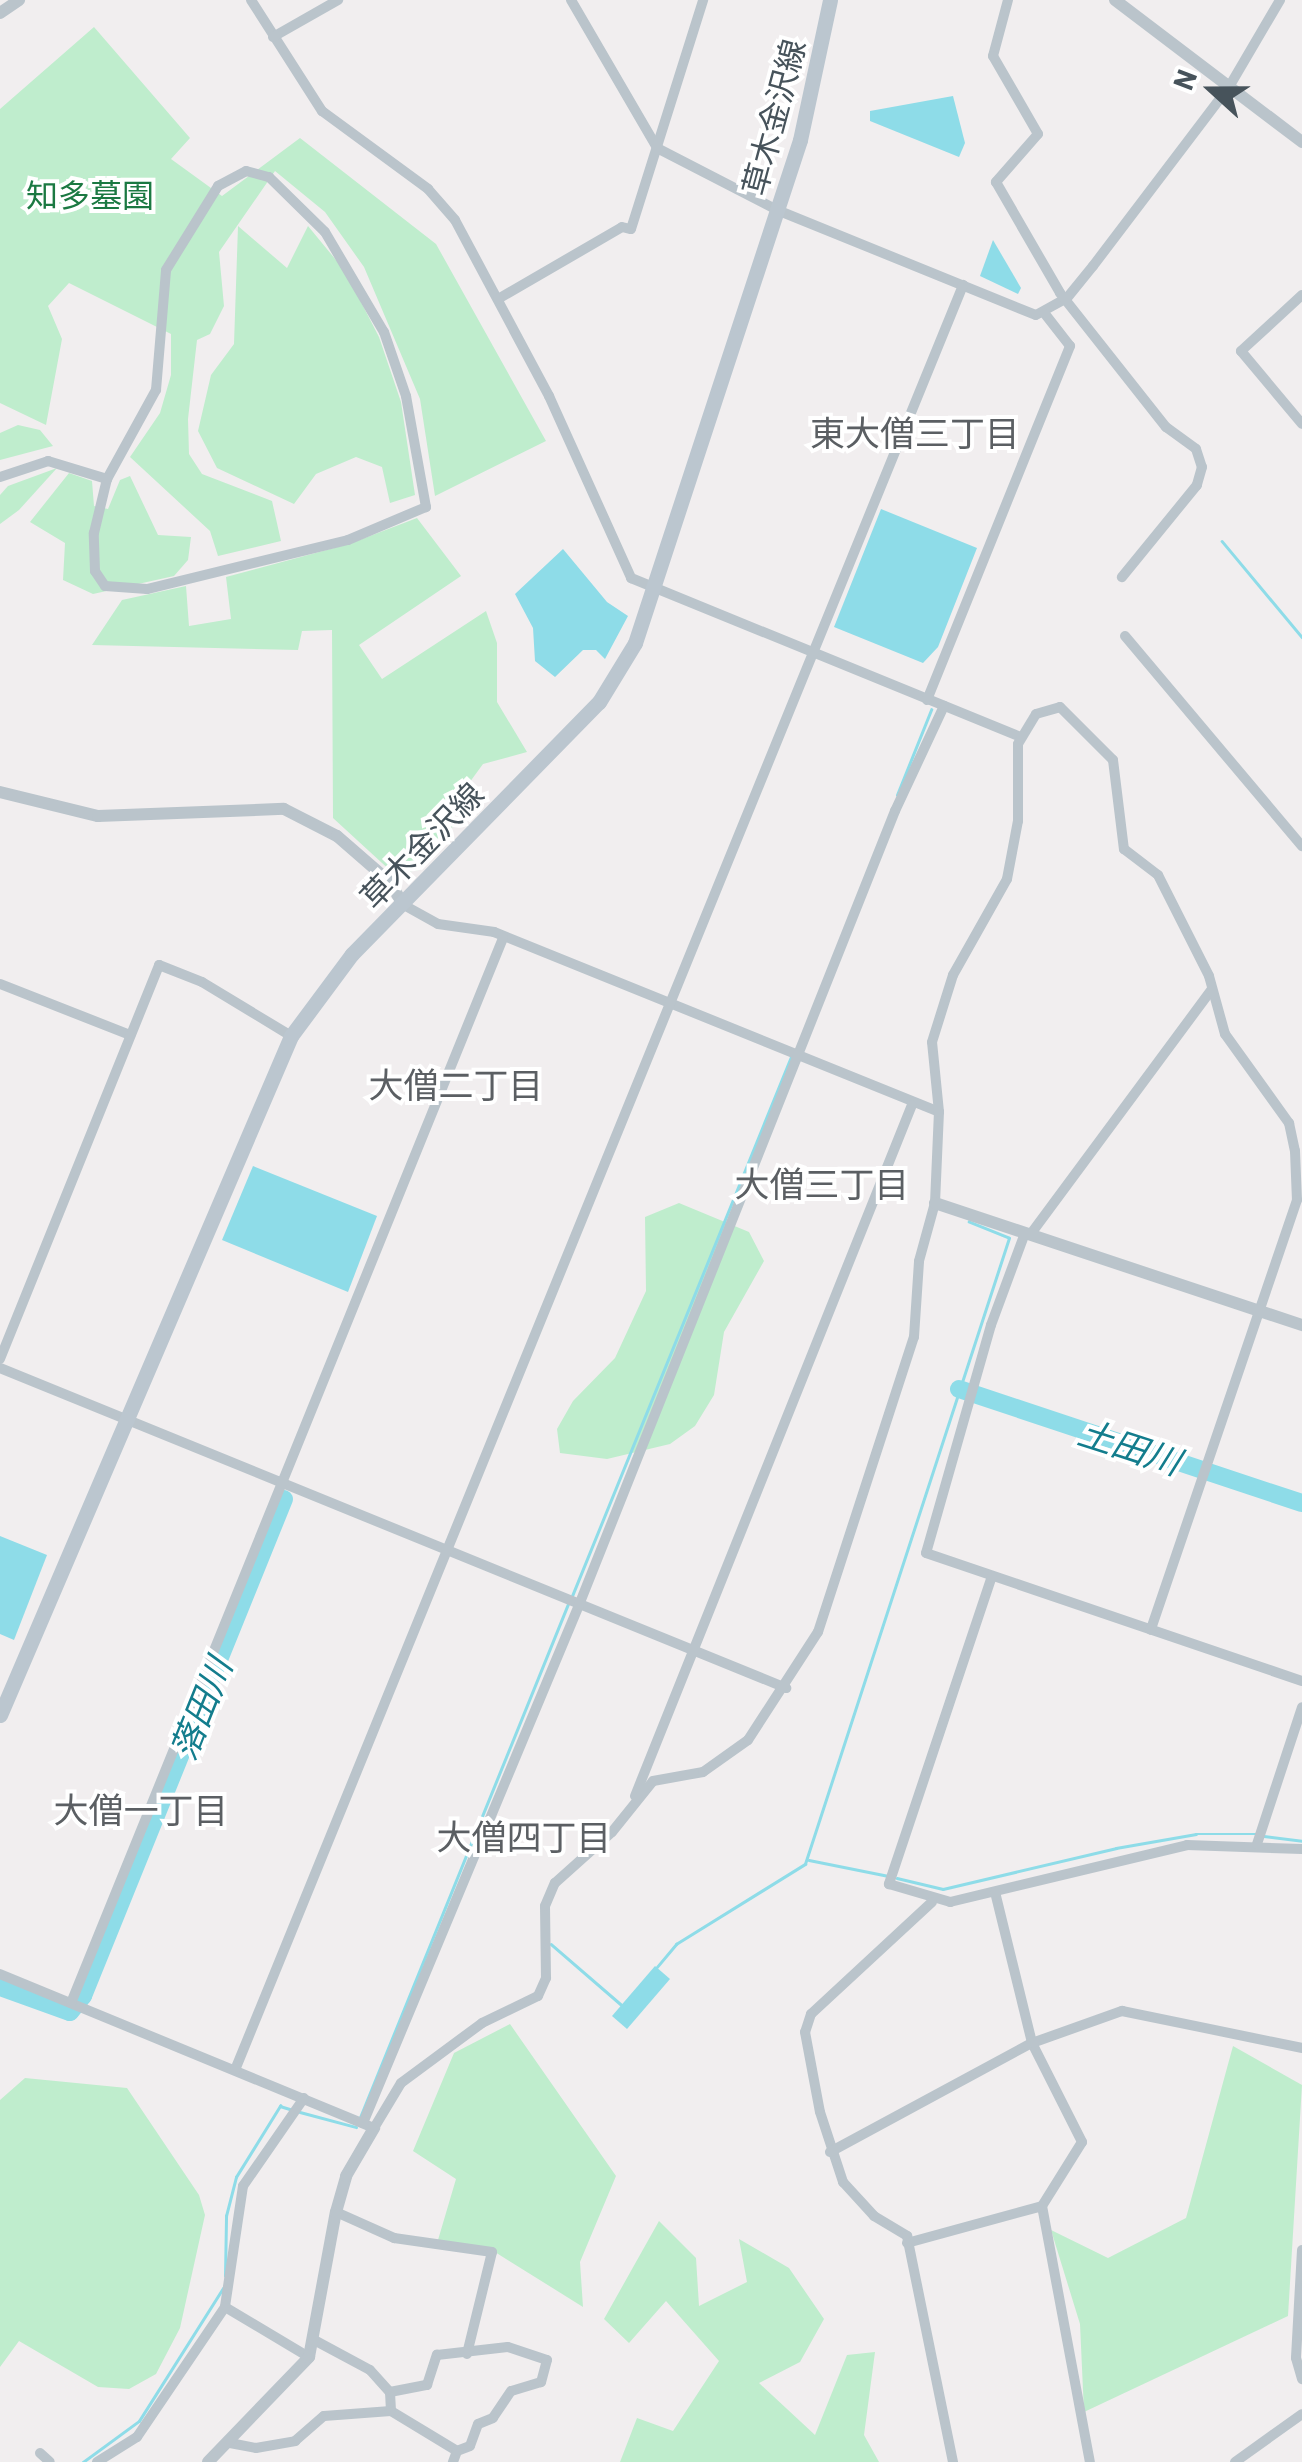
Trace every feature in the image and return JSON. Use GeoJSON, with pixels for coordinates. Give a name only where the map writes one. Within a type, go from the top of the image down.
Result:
{"type":"FeatureCollection","features":[{"type":"Feature","properties":{"kind":"main road","name":"草木金沢線"},"geometry":{"type":"LineString","coordinates":[[0,1715],[291,1036],[332,977],[598,702],[635,643],[800,140],[830,0]]}},
{"type":"Feature","properties":{"kind":"street"},"geometry":{"type":"LineString","coordinates":[[0,13],[19,0]]}},
{"type":"Feature","properties":{"kind":"street"},"geometry":{"type":"LineString","coordinates":[[252,0],[322,110],[444,205],[548,396],[625,572],[655,589],[1021,737]]}},
{"type":"Feature","properties":{"kind":"street"},"geometry":{"type":"LineString","coordinates":[[273,37],[338,0]]}},
{"type":"Feature","properties":{"kind":"street"},"geometry":{"type":"LineString","coordinates":[[571,0],[657,148],[777,210],[1046,314],[1070,346],[926,700]]}},
{"type":"Feature","properties":{"kind":"street"},"geometry":{"type":"LineString","coordinates":[[498,299],[622,227],[631,229],[703,0]]}},
{"type":"Feature","properties":{"kind":"street"},"geometry":{"type":"LineString","coordinates":[[1008,0],[993,56],[1038,134],[996,182],[1067,298],[1166,427],[1196,448],[1202,467],[1198,486],[1122,576]]}},
{"type":"Feature","properties":{"kind":"street"},"geometry":{"type":"LineString","coordinates":[[1115,0],[1302,142]]}},
{"type":"Feature","properties":{"kind":"street"},"geometry":{"type":"LineString","coordinates":[[1046,314],[1067,298],[1229,87],[1280,0]]}},
{"type":"Feature","properties":{"kind":"street"},"geometry":{"type":"LineString","coordinates":[[246,171],[269,177],[325,232],[384,332],[406,396],[426,507],[348,540],[128,592],[105,586],[95,570],[94,533],[107,479],[156,390],[164,281],[178,242],[228,177],[246,171]]}},
{"type":"Feature","properties":{"kind":"street"},"geometry":{"type":"LineString","coordinates":[[235,2070],[963,285]]}},
{"type":"Feature","properties":{"kind":"street"},"geometry":{"type":"LineString","coordinates":[[1302,295],[1241,351],[1302,424]]}},
{"type":"Feature","properties":{"kind":"street"},"geometry":{"type":"LineString","coordinates":[[0,476],[48,461],[107,479]]}},
{"type":"Feature","properties":{"kind":"street"},"geometry":{"type":"LineString","coordinates":[[1125,636],[1302,846]]}},
{"type":"Feature","properties":{"kind":"street"},"geometry":{"type":"LineString","coordinates":[[208,2462],[230,2444],[309,2356],[316,2341],[336,2212],[346,2176],[800,1058],[895,812],[944,706]]}},
{"type":"Feature","properties":{"kind":"street"},"geometry":{"type":"LineString","coordinates":[[368,2126],[401,2083],[482,2022],[538,1996],[546,1978],[544,1923],[550,1891],[654,1780],[702,1772],[748,1740],[786,1688],[827,1608],[857,1495],[908,1360],[920,1261],[935,1203],[939,1112],[932,1042],[953,975],[1007,879],[1018,821],[1014,770],[1021,737],[1036,714],[1060,706],[1113,760],[1124,849],[1158,875],[1212,989],[1230,1044],[1289,1123],[1300,1201],[1258,1310],[1151,1630]]}},
{"type":"Feature","properties":{"kind":"street"},"geometry":{"type":"LineString","coordinates":[[0,792],[98,816],[284,809],[337,836],[390,883],[402,904],[438,924],[503,938],[912,1106],[939,1112]]}},
{"type":"Feature","properties":{"kind":"street"},"geometry":{"type":"LineString","coordinates":[[71,2003],[503,938]]}},
{"type":"Feature","properties":{"kind":"street"},"geometry":{"type":"LineString","coordinates":[[0,1359],[159,964],[202,982],[291,1036]]}},
{"type":"Feature","properties":{"kind":"street"},"geometry":{"type":"LineString","coordinates":[[0,984],[130,1036]]}},
{"type":"Feature","properties":{"kind":"street"},"geometry":{"type":"LineString","coordinates":[[1212,989],[1028,1234],[972,1387],[926,1554],[1302,1681]]}},
{"type":"Feature","properties":{"kind":"street"},"geometry":{"type":"LineString","coordinates":[[631,1808],[690,1650],[912,1106]]}},
{"type":"Feature","properties":{"kind":"street"},"geometry":{"type":"LineString","coordinates":[[935,1203],[1302,1325]]}},
{"type":"Feature","properties":{"kind":"street"},"geometry":{"type":"LineString","coordinates":[[0,1368],[786,1688]]}},
{"type":"Feature","properties":{"kind":"street"},"geometry":{"type":"LineString","coordinates":[[992,1576],[889,1884],[932,1902],[995,1892],[1187,1846],[1257,1844],[1302,1849]]}},
{"type":"Feature","properties":{"kind":"street"},"geometry":{"type":"LineString","coordinates":[[1257,1844],[1302,1708]]}},
{"type":"Feature","properties":{"kind":"street"},"geometry":{"type":"LineString","coordinates":[[995,1892],[1032,2043],[1082,2142],[1042,2206],[1090,2462]]}},
{"type":"Feature","properties":{"kind":"street"},"geometry":{"type":"LineString","coordinates":[[932,1902],[812,2014],[808,2055],[830,2152],[859,2203],[907,2236],[953,2462]]}},
{"type":"Feature","properties":{"kind":"street"},"geometry":{"type":"LineString","coordinates":[[0,1974],[368,2126]]}},
{"type":"Feature","properties":{"kind":"street"},"geometry":{"type":"LineString","coordinates":[[830,2152],[1032,2043],[1129,2010],[1302,2048]]}},
{"type":"Feature","properties":{"kind":"street"},"geometry":{"type":"LineString","coordinates":[[96,2462],[136,2438],[225,2307],[243,2186],[304,2098]]}},
{"type":"Feature","properties":{"kind":"street"},"geometry":{"type":"LineString","coordinates":[[906,2243],[1042,2206]]}},
{"type":"Feature","properties":{"kind":"street"},"geometry":{"type":"LineString","coordinates":[[336,2212],[394,2238],[492,2252],[467,2354]]}},
{"type":"Feature","properties":{"kind":"street"},"geometry":{"type":"LineString","coordinates":[[1302,2250],[1296,2358],[1302,2379]]}},
{"type":"Feature","properties":{"kind":"street"},"geometry":{"type":"LineString","coordinates":[[225,2307],[309,2356]]}},
{"type":"Feature","properties":{"kind":"street"},"geometry":{"type":"LineString","coordinates":[[316,2341],[370,2370],[390,2392],[391,2411]]}},
{"type":"Feature","properties":{"kind":"street"},"geometry":{"type":"LineString","coordinates":[[230,2444],[256,2448],[297,2440],[324,2416],[391,2411],[455,2457],[470,2446],[478,2424],[493,2418],[511,2391],[537,2386],[547,2370],[543,2356],[521,2349],[437,2355],[427,2385],[390,2392]]}},
{"type":"Feature","properties":{"kind":"street"},"geometry":{"type":"LineString","coordinates":[[1236,2462],[1302,2414]]}},
{"type":"Feature","properties":{"kind":"street"},"geometry":{"type":"LineString","coordinates":[[40,2453],[50,2462]]}},
{"type":"Feature","properties":{"kind":"green space","name":"知多墓園"},"geometry":{"type":"Polygon","coordinates":[[[94,27],[190,138],[171,159],[222,196],[300,138],[436,244],[546,441],[435,496],[420,399],[364,267],[325,212],[275,171],[219,252],[224,306],[210,334],[197,340],[188,419],[189,454],[202,474],[272,501],[281,541],[218,556],[210,531],[130,457],[160,413],[171,375],[171,334],[69,283],[48,306],[62,339],[46,425],[0,403],[0,109],[94,27]]]}},
{"type":"Feature","properties":{"kind":"green space"},"geometry":{"type":"Polygon","coordinates":[[[238,226],[287,268],[308,226],[345,271],[379,337],[401,402],[415,495],[390,503],[382,467],[356,457],[316,474],[294,504],[217,468],[198,431],[211,375],[234,344],[238,226]]]}},
{"type":"Feature","properties":{"kind":"green space"},"geometry":{"type":"Polygon","coordinates":[[[18,425],[40,430],[53,446],[0,460],[0,433],[18,425]]]}},
{"type":"Feature","properties":{"kind":"green space"},"geometry":{"type":"Polygon","coordinates":[[[57,468],[19,510],[0,524],[0,495],[8,486],[57,468]]]}},
{"type":"Feature","properties":{"kind":"green space"},"geometry":{"type":"Polygon","coordinates":[[[69,473],[92,481],[94,506],[108,509],[120,480],[130,476],[158,535],[191,537],[188,560],[174,576],[93,594],[63,580],[65,543],[30,522],[69,473]]]}},
{"type":"Feature","properties":{"kind":"green space"},"geometry":{"type":"Polygon","coordinates":[[[417,518],[461,576],[359,645],[382,679],[486,611],[497,643],[497,702],[527,752],[483,764],[456,801],[451,835],[419,870],[394,874],[333,818],[332,630],[302,631],[298,650],[92,645],[122,600],[186,586],[189,626],[231,619],[226,577],[349,544],[417,518]]]}},
{"type":"Feature","properties":{"kind":"green space"},"geometry":{"type":"Polygon","coordinates":[[[679,1203],[749,1232],[764,1261],[724,1332],[714,1395],[695,1426],[670,1444],[607,1459],[560,1453],[557,1429],[573,1401],[615,1358],[646,1291],[645,1217],[679,1203]]]}},
{"type":"Feature","properties":{"kind":"green space"},"geometry":{"type":"Polygon","coordinates":[[[510,2024],[616,2176],[580,2262],[583,2307],[487,2247],[438,2240],[456,2179],[413,2151],[454,2053],[510,2024]]]}},
{"type":"Feature","properties":{"kind":"green space"},"geometry":{"type":"Polygon","coordinates":[[[1233,2046],[1302,2085],[1288,2316],[1084,2412],[1080,2324],[1051,2230],[1108,2258],[1186,2218],[1233,2046]]]}},
{"type":"Feature","properties":{"kind":"green space"},"geometry":{"type":"Polygon","coordinates":[[[25,2078],[127,2088],[199,2195],[205,2215],[180,2328],[156,2374],[129,2389],[98,2387],[19,2341],[0,2367],[0,2100],[25,2078]]]}},
{"type":"Feature","properties":{"kind":"green space"},"geometry":{"type":"Polygon","coordinates":[[[659,2221],[696,2258],[699,2306],[747,2282],[739,2239],[789,2268],[824,2319],[800,2362],[759,2383],[815,2435],[847,2355],[875,2352],[864,2435],[879,2462],[620,2462],[637,2418],[673,2431],[719,2361],[666,2301],[629,2343],[604,2319],[659,2221]]]}},
{"type":"Feature","properties":{"kind":"water"},"geometry":{"type":"Polygon","coordinates":[[[953,96],[965,143],[959,157],[870,121],[870,111],[953,96]]]}},
{"type":"Feature","properties":{"kind":"water"},"geometry":{"type":"Polygon","coordinates":[[[993,240],[1021,288],[1018,294],[980,276],[993,240]]]}},
{"type":"Feature","properties":{"kind":"water"},"geometry":{"type":"Polygon","coordinates":[[[881,509],[977,548],[938,647],[923,663],[834,627],[881,509]]]}},
{"type":"Feature","properties":{"kind":"water"},"geometry":{"type":"Polygon","coordinates":[[[563,549],[607,602],[628,616],[605,659],[596,650],[583,650],[555,677],[535,661],[533,628],[515,594],[563,549]]]}},
{"type":"Feature","properties":{"kind":"water"},"geometry":{"type":"Polygon","coordinates":[[[253,1166],[377,1216],[348,1292],[222,1240],[253,1166]]]}},
{"type":"Feature","properties":{"kind":"water"},"geometry":{"type":"Polygon","coordinates":[[[0,1536],[47,1555],[14,1640],[0,1634],[0,1536]]]}},
{"type":"Feature","properties":{"kind":"water"},"geometry":{"type":"Polygon","coordinates":[[[655,1966],[670,1979],[627,2029],[612,2016],[655,1966]]]}},
{"type":"Feature","properties":{"kind":"waterway"},"geometry":{"type":"LineString","coordinates":[[1222,541],[1302,637]]}},
{"type":"Feature","properties":{"kind":"waterway"},"geometry":{"type":"LineString","coordinates":[[897,795],[931,710]]}},
{"type":"Feature","properties":{"kind":"waterway"},"geometry":{"type":"LineString","coordinates":[[572,1596],[791,1057]]}},
{"type":"Feature","properties":{"kind":"waterway"},"geometry":{"type":"LineString","coordinates":[[657,1967],[676,1944],[805,1864],[1009,1238],[969,1222]]}},
{"type":"Feature","properties":{"kind":"waterway","name":"土田川"},"geometry":{"type":"LineString","coordinates":[[959,1389],[1302,1503]]}},
{"type":"Feature","properties":{"kind":"waterway","name":"落田川"},"geometry":{"type":"LineString","coordinates":[[0,1987],[70,2012],[83,1996],[284,1499]]}},
{"type":"Feature","properties":{"kind":"waterway"},"geometry":{"type":"LineString","coordinates":[[359,2120],[568,1604]]}},
{"type":"Feature","properties":{"kind":"waterway"},"geometry":{"type":"LineString","coordinates":[[897,1878],[943,1889],[1116,1848],[1196,1834],[1256,1834]]}},
{"type":"Feature","properties":{"kind":"waterway"},"geometry":{"type":"LineString","coordinates":[[1264,1836],[1302,1841]]}},
{"type":"Feature","properties":{"kind":"waterway"},"geometry":{"type":"LineString","coordinates":[[809,1860],[889,1876]]}},
{"type":"Feature","properties":{"kind":"waterway"},"geometry":{"type":"LineString","coordinates":[[551,1944],[624,2007]]}},
{"type":"Feature","properties":{"kind":"waterway"},"geometry":{"type":"LineString","coordinates":[[225,2276],[226,2216],[236,2177],[280,2106],[293,2110]]}},
{"type":"Feature","properties":{"kind":"waterway"},"geometry":{"type":"LineString","coordinates":[[300,2112],[356,2127]]}},
{"type":"Feature","properties":{"kind":"waterway"},"geometry":{"type":"LineString","coordinates":[[83,2462],[139,2421],[223,2288]]}},
{"type":"Feature","properties":{"kind":"district","name":"東大僧三丁目"},"geometry":{"type":"Point","coordinates":[915,432]}},
{"type":"Feature","properties":{"kind":"district","name":"大僧二丁目"},"geometry":{"type":"Point","coordinates":[456,1084]}},
{"type":"Feature","properties":{"kind":"district","name":"大僧三丁目"},"geometry":{"type":"Point","coordinates":[822,1183]}},
{"type":"Feature","properties":{"kind":"district","name":"大僧一丁目"},"geometry":{"type":"Point","coordinates":[141,1809]}},
{"type":"Feature","properties":{"kind":"district","name":"大僧四丁目"},"geometry":{"type":"Point","coordinates":[524,1836]}}]}
